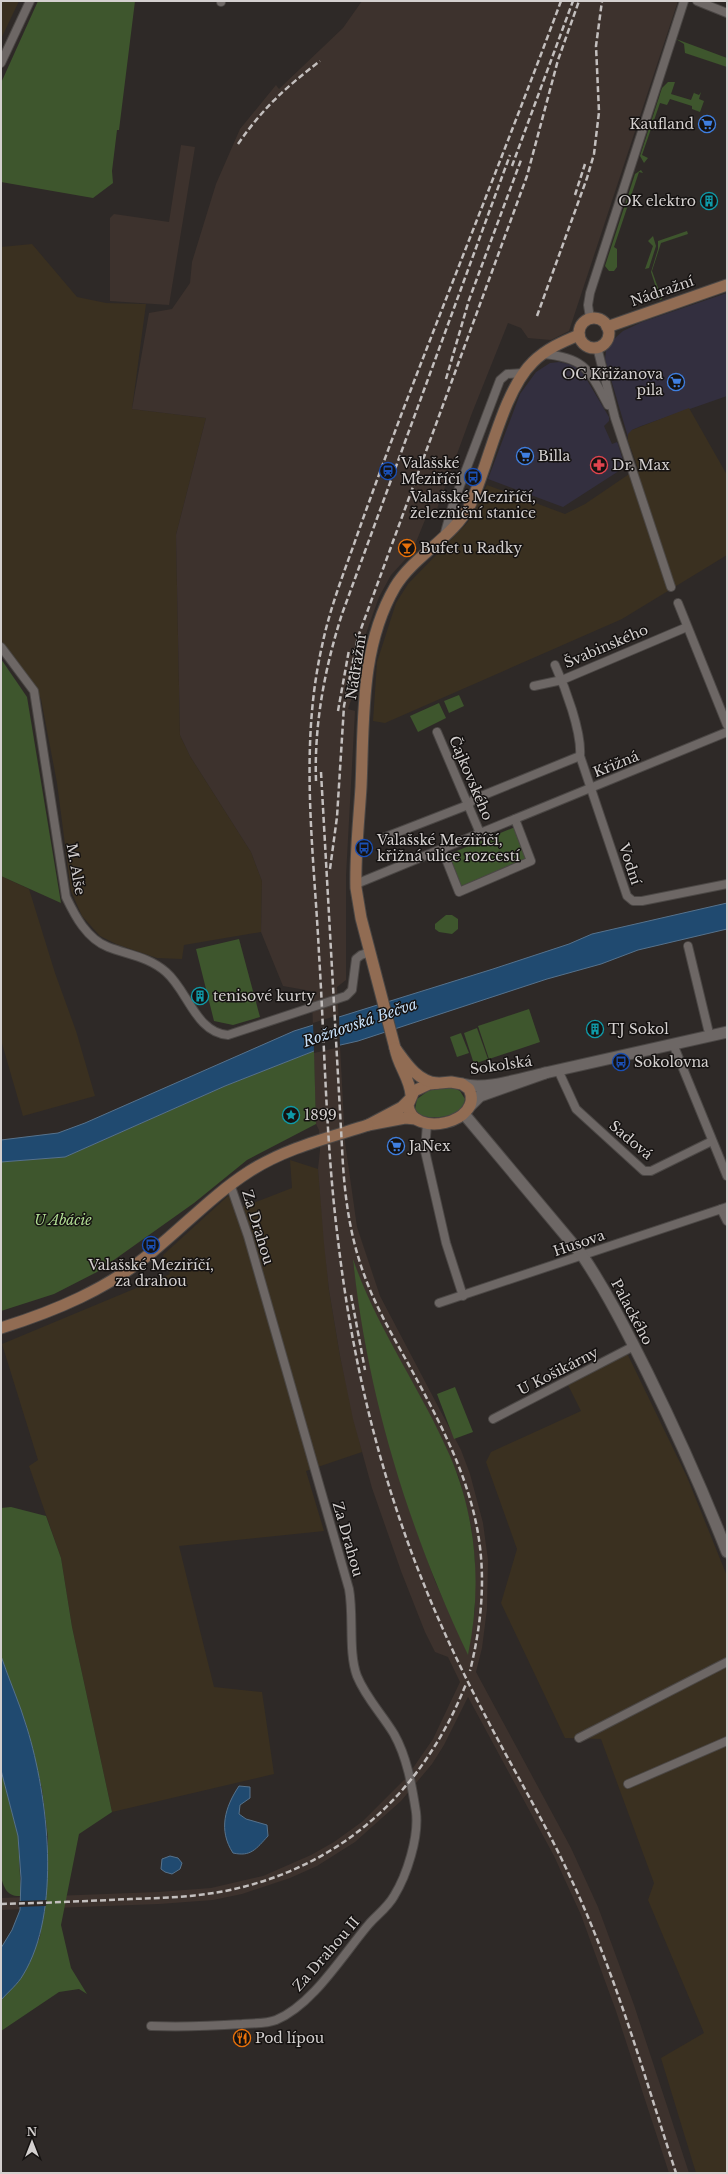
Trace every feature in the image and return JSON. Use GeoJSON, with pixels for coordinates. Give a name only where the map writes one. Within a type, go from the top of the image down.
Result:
{"type":"FeatureCollection","features":[{"type":"Feature","properties":{"kind":"main road","name":"Nádražní"},"geometry":{"type":"LineString","coordinates":[[607,327],[727,285]]}},
{"type":"Feature","properties":{"kind":"main road"},"geometry":{"type":"LineString","coordinates":[[590,318],[600,319],[607,327],[607,338],[602,345],[596,347],[585,345],[579,335],[582,324],[590,318]]}},
{"type":"Feature","properties":{"kind":"main road","name":"Nádražní"},"geometry":{"type":"LineString","coordinates":[[410,1098],[408,1081],[400,1067],[379,989],[360,911],[356,884],[365,691],[369,659],[376,634],[396,586],[410,568],[444,538],[460,520],[469,506],[510,397],[523,373],[542,354],[558,344],[579,335]]}},
{"type":"Feature","properties":{"kind":"main road","name":"Nádražní"},"geometry":{"type":"LineString","coordinates":[[394,1045],[416,1074],[424,1080],[437,1083]]}},
{"type":"Feature","properties":{"kind":"main road","name":"Sokolská"},"geometry":{"type":"LineString","coordinates":[[230,1184],[263,1163],[305,1146],[368,1125],[405,1118],[427,1123],[445,1122],[467,1110],[471,1093],[462,1084],[451,1082],[437,1083],[419,1088],[402,1107],[368,1125]]}},
{"type":"Feature","properties":{"kind":"main road"},"geometry":{"type":"LineString","coordinates":[[410,1098],[409,1109],[416,1120]]}},
{"type":"Feature","properties":{"kind":"main road"},"geometry":{"type":"LineString","coordinates":[[1,1328],[56,1309],[81,1297],[128,1270],[151,1253],[230,1184]]}},
{"type":"Feature","properties":{"kind":"street"},"geometry":{"type":"LineString","coordinates":[[1,62],[30,1]]}},
{"type":"Feature","properties":{"kind":"street"},"geometry":{"type":"LineString","coordinates":[[590,318],[588,305],[590,293],[684,1]]}},
{"type":"Feature","properties":{"kind":"street"},"geometry":{"type":"LineString","coordinates":[[697,1],[727,13]]}},
{"type":"Feature","properties":{"kind":"street"},"geometry":{"type":"LineString","coordinates":[[596,347],[615,418],[671,587]]}},
{"type":"Feature","properties":{"kind":"street"},"geometry":{"type":"LineString","coordinates":[[542,354],[565,356],[584,366],[593,378],[615,418]]}},
{"type":"Feature","properties":{"kind":"street"},"geometry":{"type":"LineString","coordinates":[[444,538],[452,504],[500,380],[507,374],[523,373]]}},
{"type":"Feature","properties":{"kind":"street"},"geometry":{"type":"LineString","coordinates":[[678,603],[687,627],[725,712],[727,725]]}},
{"type":"Feature","properties":{"kind":"street","name":"Švabinského"},"geometry":{"type":"LineString","coordinates":[[534,686],[562,680],[687,627]]}},
{"type":"Feature","properties":{"kind":"street","name":"M. Alše"},"geometry":{"type":"LineString","coordinates":[[1,647],[34,691],[66,897],[75,915],[92,936],[109,947],[144,958],[161,967],[182,990],[204,1023],[214,1032],[228,1035],[346,996],[352,990],[356,959],[361,955],[370,952]]}},
{"type":"Feature","properties":{"kind":"street"},"geometry":{"type":"LineString","coordinates":[[555,665],[562,680],[580,742],[580,756],[591,788]]}},
{"type":"Feature","properties":{"kind":"street","name":"Čajkovského"},"geometry":{"type":"LineString","coordinates":[[437,732],[480,833]]}},
{"type":"Feature","properties":{"kind":"street","name":"Křižná"},"geometry":{"type":"LineString","coordinates":[[356,884],[727,732]]}},
{"type":"Feature","properties":{"kind":"street"},"geometry":{"type":"LineString","coordinates":[[384,838],[468,804],[474,799],[580,756]]}},
{"type":"Feature","properties":{"kind":"street","name":"Vodní"},"geometry":{"type":"LineString","coordinates":[[591,788],[623,888],[630,899],[642,901],[727,884]]}},
{"type":"Feature","properties":{"kind":"street"},"geometry":{"type":"LineString","coordinates":[[442,849],[459,892],[531,862],[514,819]]}},
{"type":"Feature","properties":{"kind":"street"},"geometry":{"type":"LineString","coordinates":[[688,946],[708,1029]]}},
{"type":"Feature","properties":{"kind":"street","name":"Sokolská"},"geometry":{"type":"LineString","coordinates":[[462,1084],[471,1086],[485,1085],[727,1032]]}},
{"type":"Feature","properties":{"kind":"street"},"geometry":{"type":"LineString","coordinates":[[673,1044],[727,1175]]}},
{"type":"Feature","properties":{"kind":"street","name":"Sadová"},"geometry":{"type":"LineString","coordinates":[[558,1070],[576,1109],[644,1171],[651,1171],[712,1140]]}},
{"type":"Feature","properties":{"kind":"street","name":"Sokolská"},"geometry":{"type":"LineString","coordinates":[[467,1110],[480,1096],[545,1073]]}},
{"type":"Feature","properties":{"kind":"street","name":"Palackého"},"geometry":{"type":"LineString","coordinates":[[467,1110],[582,1255],[602,1287],[634,1346],[695,1474],[727,1551]]}},
{"type":"Feature","properties":{"kind":"street"},"geometry":{"type":"LineString","coordinates":[[427,1123],[425,1151],[446,1243],[462,1296]]}},
{"type":"Feature","properties":{"kind":"street","name":"Za Drahou"},"geometry":{"type":"LineString","coordinates":[[230,1184],[248,1236],[349,1589],[352,1606],[354,1656],[357,1675],[366,1694],[397,1740],[410,1782],[416,1813],[416,1830],[408,1862],[395,1895]]}},
{"type":"Feature","properties":{"kind":"street"},"geometry":{"type":"LineString","coordinates":[[724,1208],[727,1221]]}},
{"type":"Feature","properties":{"kind":"street","name":"Husova"},"geometry":{"type":"LineString","coordinates":[[440,1303],[724,1208]]}},
{"type":"Feature","properties":{"kind":"street","name":"U Košikárny"},"geometry":{"type":"LineString","coordinates":[[493,1419],[634,1346]]}},
{"type":"Feature","properties":{"kind":"street"},"geometry":{"type":"LineString","coordinates":[[579,1738],[727,1662]]}},
{"type":"Feature","properties":{"kind":"street"},"geometry":{"type":"LineString","coordinates":[[628,1784],[727,1741]]}},
{"type":"Feature","properties":{"kind":"street","name":"Za Drahou II"},"geometry":{"type":"LineString","coordinates":[[151,2026],[205,2026],[267,2022],[281,2018],[308,1996],[395,1895]]}},
{"type":"Feature","properties":{"kind":"shaded area"},"geometry":{"type":"Polygon","coordinates":[[[1,1],[19,1],[1,39],[1,1]]]}},
{"type":"Feature","properties":{"kind":"shaded area"},"geometry":{"type":"Polygon","coordinates":[[[362,1],[678,1],[569,331],[551,340],[528,338],[521,328],[508,323],[472,413],[434,517],[427,515],[412,552],[391,575],[379,597],[369,625],[361,649],[356,686],[348,709],[355,711],[346,876],[346,980],[337,987],[345,1142],[357,1227],[380,1296],[461,1450],[470,1474],[483,1523],[488,1560],[487,1609],[482,1648],[476,1672],[571,1848],[598,1907],[634,2005],[689,2173],[669,2173],[616,2011],[581,1915],[554,1856],[468,1697],[444,1745],[432,1764],[401,1801],[355,1842],[317,1866],[290,1878],[242,1894],[213,1900],[159,1904],[1,1910],[1,1898],[158,1892],[211,1888],[263,1876],[311,1855],[334,1842],[363,1821],[406,1778],[433,1739],[460,1682],[448,1657],[435,1652],[425,1632],[401,1571],[372,1488],[353,1419],[340,1356],[329,1290],[324,1244],[318,1169],[320,1150],[319,1130],[316,1124],[311,991],[283,986],[261,932],[262,881],[251,852],[190,756],[180,735],[176,535],[206,418],[132,409],[149,313],[172,309],[190,283],[192,262],[216,184],[240,129],[276,85],[279,89],[343,28],[362,1]],[[353,1261],[366,1347],[392,1452],[412,1517],[435,1581],[468,1654],[475,1608],[475,1561],[471,1526],[459,1478],[437,1431],[368,1301],[353,1261]]]}},
{"type":"Feature","properties":{"kind":"shaded area"},"geometry":{"type":"Polygon","coordinates":[[[181,145],[195,147],[169,305],[110,301],[110,218],[114,214],[169,222],[181,145]]]}},
{"type":"Feature","properties":{"kind":"shaded area"},"geometry":{"type":"Polygon","coordinates":[[[32,244],[77,297],[106,303],[146,304],[132,409],[206,418],[176,535],[180,735],[190,756],[251,852],[262,881],[261,932],[184,945],[182,959],[157,958],[116,944],[100,936],[82,916],[71,891],[57,783],[41,699],[1,641],[1,247],[32,244]]]}},
{"type":"Feature","properties":{"kind":"shaded area"},"geometry":{"type":"Polygon","coordinates":[[[727,293],[727,396],[641,426],[632,430],[628,437],[605,359],[606,351],[614,339],[623,331],[642,322],[727,293]]]}},
{"type":"Feature","properties":{"kind":"shaded area"},"geometry":{"type":"Polygon","coordinates":[[[559,362],[569,364],[579,369],[584,375],[609,417],[609,421],[604,426],[612,444],[617,442],[625,467],[563,507],[488,479],[520,394],[536,372],[550,363],[559,362]]]}},
{"type":"Feature","properties":{"kind":"shaded area"},"geometry":{"type":"Polygon","coordinates":[[[689,408],[727,475],[727,555],[622,619],[385,723],[373,721],[377,662],[396,603],[408,584],[468,522],[487,485],[565,514],[585,504],[638,468],[628,441],[628,434],[632,430],[689,408]]]}},
{"type":"Feature","properties":{"kind":"shaded area"},"geometry":{"type":"Polygon","coordinates":[[[1,876],[29,889],[55,973],[76,1031],[95,1096],[23,1116],[1,1040],[1,876]]]}},
{"type":"Feature","properties":{"kind":"shaded area"},"geometry":{"type":"Polygon","coordinates":[[[290,1160],[318,1169],[329,1290],[340,1356],[362,1452],[306,1471],[324,1531],[179,1546],[214,1687],[262,1692],[274,1774],[112,1812],[72,1627],[61,1558],[29,1466],[38,1460],[2,1344],[170,1274],[163,1255],[228,1196],[231,1197],[235,1210],[292,1188],[290,1160]]]}},
{"type":"Feature","properties":{"kind":"shaded area"},"geometry":{"type":"Polygon","coordinates":[[[624,1347],[687,1477],[727,1576],[727,2173],[696,2173],[661,2058],[704,2033],[648,1900],[654,1883],[601,1739],[565,1738],[501,1603],[517,1549],[486,1462],[491,1452],[581,1411],[564,1377],[624,1347]]]}},
{"type":"Feature","properties":{"kind":"green space"},"geometry":{"type":"Polygon","coordinates":[[[38,1],[135,1],[119,130],[117,130],[112,171],[113,183],[93,198],[1,182],[1,83],[38,1]]]}},
{"type":"Feature","properties":{"kind":"green space"},"geometry":{"type":"Polygon","coordinates":[[[676,39],[727,58],[727,67],[685,53],[684,44],[676,39]]]}},
{"type":"Feature","properties":{"kind":"green space"},"geometry":{"type":"Polygon","coordinates":[[[668,82],[675,82],[671,94],[691,100],[695,90],[694,93],[699,95],[701,92],[699,99],[704,101],[700,112],[692,109],[692,106],[670,99],[667,105],[660,103],[642,155],[648,158],[644,163],[640,156],[662,88],[668,82]]]}},
{"type":"Feature","properties":{"kind":"green space"},"geometry":{"type":"Polygon","coordinates":[[[641,170],[643,173],[639,172],[614,247],[617,249],[617,267],[614,271],[609,271],[605,266],[635,174],[641,170]]]}},
{"type":"Feature","properties":{"kind":"green space"},"geometry":{"type":"Polygon","coordinates":[[[687,231],[688,234],[661,243],[652,271],[662,299],[660,300],[651,272],[658,249],[658,241],[687,231]]]}},
{"type":"Feature","properties":{"kind":"green space"},"geometry":{"type":"Polygon","coordinates":[[[653,236],[656,246],[649,268],[645,269],[653,246],[648,241],[653,236]]]}},
{"type":"Feature","properties":{"kind":"green space"},"geometry":{"type":"Polygon","coordinates":[[[1,659],[27,697],[61,903],[1,876],[1,659]]]}},
{"type":"Feature","properties":{"kind":"green space"},"geometry":{"type":"Polygon","coordinates":[[[459,695],[464,706],[449,713],[444,701],[459,695]]]}},
{"type":"Feature","properties":{"kind":"green space"},"geometry":{"type":"Polygon","coordinates":[[[439,703],[446,718],[418,732],[410,716],[439,703]]]}},
{"type":"Feature","properties":{"kind":"green space"},"geometry":{"type":"Polygon","coordinates":[[[515,827],[529,860],[461,889],[447,855],[515,827]]]}},
{"type":"Feature","properties":{"kind":"green space"},"geometry":{"type":"Polygon","coordinates":[[[446,915],[452,915],[458,919],[458,929],[452,934],[439,932],[435,929],[435,924],[446,915]]]}},
{"type":"Feature","properties":{"kind":"green space"},"geometry":{"type":"Polygon","coordinates":[[[239,939],[260,1017],[233,1025],[214,1021],[196,949],[239,939]]]}},
{"type":"Feature","properties":{"kind":"green space"},"geometry":{"type":"Polygon","coordinates":[[[529,1009],[540,1042],[489,1059],[478,1026],[529,1009]]]}},
{"type":"Feature","properties":{"kind":"green space"},"geometry":{"type":"Polygon","coordinates":[[[477,1028],[488,1059],[474,1064],[464,1033],[477,1028]]]}},
{"type":"Feature","properties":{"kind":"green space"},"geometry":{"type":"Polygon","coordinates":[[[461,1033],[469,1053],[457,1057],[450,1037],[461,1033]]]}},
{"type":"Feature","properties":{"kind":"green space","name":"U Abácie"},"geometry":{"type":"Polygon","coordinates":[[[314,1051],[316,1124],[247,1160],[194,1203],[97,1272],[54,1294],[1,1311],[1,1162],[65,1157],[225,1086],[314,1051]]]}},
{"type":"Feature","properties":{"kind":"green space"},"geometry":{"type":"Polygon","coordinates":[[[438,1088],[454,1088],[460,1091],[465,1099],[463,1105],[453,1114],[446,1116],[425,1117],[419,1115],[415,1109],[417,1099],[428,1091],[438,1088]]]}},
{"type":"Feature","properties":{"kind":"green space"},"geometry":{"type":"Polygon","coordinates":[[[353,1259],[374,1310],[426,1407],[450,1456],[466,1504],[471,1529],[476,1579],[475,1604],[468,1655],[427,1560],[409,1511],[394,1462],[380,1411],[369,1361],[353,1259]]]}},
{"type":"Feature","properties":{"kind":"green space"},"geometry":{"type":"Polygon","coordinates":[[[455,1387],[473,1432],[454,1439],[437,1394],[455,1387]]]}},
{"type":"Feature","properties":{"kind":"green space"},"geometry":{"type":"Polygon","coordinates":[[[11,1507],[46,1516],[61,1558],[72,1627],[112,1812],[79,1834],[61,1925],[71,1968],[87,1994],[79,1989],[59,1992],[1,2031],[1,2000],[23,1975],[40,1937],[47,1874],[48,1838],[42,1789],[27,1727],[1,1656],[1,1508],[11,1507]]]}},
{"type":"Feature","properties":{"kind":"green space"},"geometry":{"type":"Polygon","coordinates":[[[1,1770],[18,1836],[21,1896],[12,1895],[9,1893],[3,1885],[1,1877],[1,1770]]]}},
{"type":"Feature","properties":{"kind":"water","name":"Rožnovská Bečva"},"geometry":{"type":"Polygon","coordinates":[[[727,903],[727,929],[638,950],[601,964],[547,979],[358,1041],[314,1051],[225,1086],[65,1157],[1,1162],[1,1140],[58,1133],[85,1123],[294,1031],[493,969],[569,944],[592,934],[727,903]]]}},
{"type":"Feature","properties":{"kind":"water"},"geometry":{"type":"Polygon","coordinates":[[[1,1656],[24,1719],[34,1756],[41,1786],[48,1853],[47,1887],[43,1919],[35,1949],[21,1978],[1,2000],[1,1948],[12,1930],[20,1910],[21,1878],[18,1836],[1,1770],[1,1656]]]}},
{"type":"Feature","properties":{"kind":"water"},"geometry":{"type":"Polygon","coordinates":[[[239,1786],[250,1787],[250,1798],[240,1805],[239,1814],[246,1819],[267,1825],[268,1836],[253,1851],[244,1854],[233,1853],[228,1844],[225,1827],[227,1810],[239,1786]]]}},
{"type":"Feature","properties":{"kind":"water"},"geometry":{"type":"Polygon","coordinates":[[[170,1856],[178,1858],[182,1863],[180,1869],[172,1874],[161,1869],[162,1859],[170,1856]]]}},
{"type":"Feature","properties":{"kind":"pier"},"geometry":{"type":"Polygon","coordinates":[[[339,1015],[340,1047],[314,1053],[313,1023],[339,1015]]]}},
{"type":"Feature","properties":{"kind":"pier"},"geometry":{"type":"Polygon","coordinates":[[[47,1900],[46,1906],[18,1907],[18,1901],[47,1900]]]}},
{"type":"Feature","properties":{"kind":"railway"},"geometry":{"type":"LineString","coordinates":[[561,1],[400,418],[364,515],[332,608],[322,646],[315,684],[311,722],[310,800],[312,838],[328,1133],[334,1205],[354,1346],[379,1451],[400,1520],[439,1621],[474,1695],[552,1840],[588,1917],[616,1989],[676,2173]]}},
{"type":"Feature","properties":{"kind":"railway"},"geometry":{"type":"LineString","coordinates":[[512,166],[573,1]]}},
{"type":"Feature","properties":{"kind":"railway"},"geometry":{"type":"LineString","coordinates":[[330,869],[337,817],[344,706],[358,637],[527,176],[558,60],[579,1]]}},
{"type":"Feature","properties":{"kind":"railway"},"geometry":{"type":"LineString","coordinates":[[537,316],[587,178],[594,154],[599,112],[596,46],[602,1]]}},
{"type":"Feature","properties":{"kind":"railway"},"geometry":{"type":"LineString","coordinates":[[238,144],[256,120],[275,99],[320,61]]}},
{"type":"Feature","properties":{"kind":"railway"},"geometry":{"type":"LineString","coordinates":[[316,781],[317,738],[322,696],[330,654],[342,614],[510,155]]}},
{"type":"Feature","properties":{"kind":"railway"},"geometry":{"type":"LineString","coordinates":[[446,379],[469,300],[521,160]]}},
{"type":"Feature","properties":{"kind":"railway"},"geometry":{"type":"LineString","coordinates":[[575,195],[585,164]]}},
{"type":"Feature","properties":{"kind":"railway"},"geometry":{"type":"LineString","coordinates":[[338,711],[349,650]]}},
{"type":"Feature","properties":{"kind":"railway"},"geometry":{"type":"LineString","coordinates":[[321,772],[343,1164],[348,1213],[355,1245],[370,1290],[382,1316],[437,1417],[466,1486],[475,1520],[481,1554],[482,1590],[478,1629],[470,1671]]}},
{"type":"Feature","properties":{"kind":"railway"},"geometry":{"type":"LineString","coordinates":[[351,1295],[365,1370]]}},
{"type":"Feature","properties":{"kind":"railway"},"geometry":{"type":"LineString","coordinates":[[1,1904],[202,1895],[225,1891],[267,1880],[306,1864],[341,1844],[373,1819],[401,1791],[427,1759],[448,1723],[466,1684]]}},
{"type":"Feature","properties":{"kind":"place","name":"Kaufland"},"geometry":{"type":"Point","coordinates":[707,124]}},
{"type":"Feature","properties":{"kind":"place","name":"OK elektro"},"geometry":{"type":"Point","coordinates":[709,201]}},
{"type":"Feature","properties":{"kind":"place","name":"OC Křižanova pila"},"geometry":{"type":"Point","coordinates":[676,382]}},
{"type":"Feature","properties":{"kind":"place","name":"Billa"},"geometry":{"type":"Point","coordinates":[525,456]}},
{"type":"Feature","properties":{"kind":"place","name":"Dr. Max"},"geometry":{"type":"Point","coordinates":[599,465]}},
{"type":"Feature","properties":{"kind":"place","name":"Valašské Meziříčí"},"geometry":{"type":"Point","coordinates":[388,471]}},
{"type":"Feature","properties":{"kind":"place","name":"Valašské Meziříčí, železniční stanice"},"geometry":{"type":"Point","coordinates":[473,477]}},
{"type":"Feature","properties":{"kind":"place","name":"Bufet u Radky"},"geometry":{"type":"Point","coordinates":[407,548]}},
{"type":"Feature","properties":{"kind":"place","name":"Valašské Meziříčí, křižná ulice rozcestí"},"geometry":{"type":"Point","coordinates":[364,848]}},
{"type":"Feature","properties":{"kind":"place","name":"tenisové kurty"},"geometry":{"type":"Point","coordinates":[200,996]}},
{"type":"Feature","properties":{"kind":"place","name":"TJ Sokol"},"geometry":{"type":"Point","coordinates":[595,1029]}},
{"type":"Feature","properties":{"kind":"place","name":"Sokolovna"},"geometry":{"type":"Point","coordinates":[621,1062]}},
{"type":"Feature","properties":{"kind":"place","name":"1899"},"geometry":{"type":"Point","coordinates":[291,1115]}},
{"type":"Feature","properties":{"kind":"place","name":"JaNex"},"geometry":{"type":"Point","coordinates":[396,1146]}},
{"type":"Feature","properties":{"kind":"place","name":"Valašské Meziříčí, za drahou"},"geometry":{"type":"Point","coordinates":[151,1245]}},
{"type":"Feature","properties":{"kind":"place","name":"Pod lípou"},"geometry":{"type":"Point","coordinates":[242,2038]}}]}
